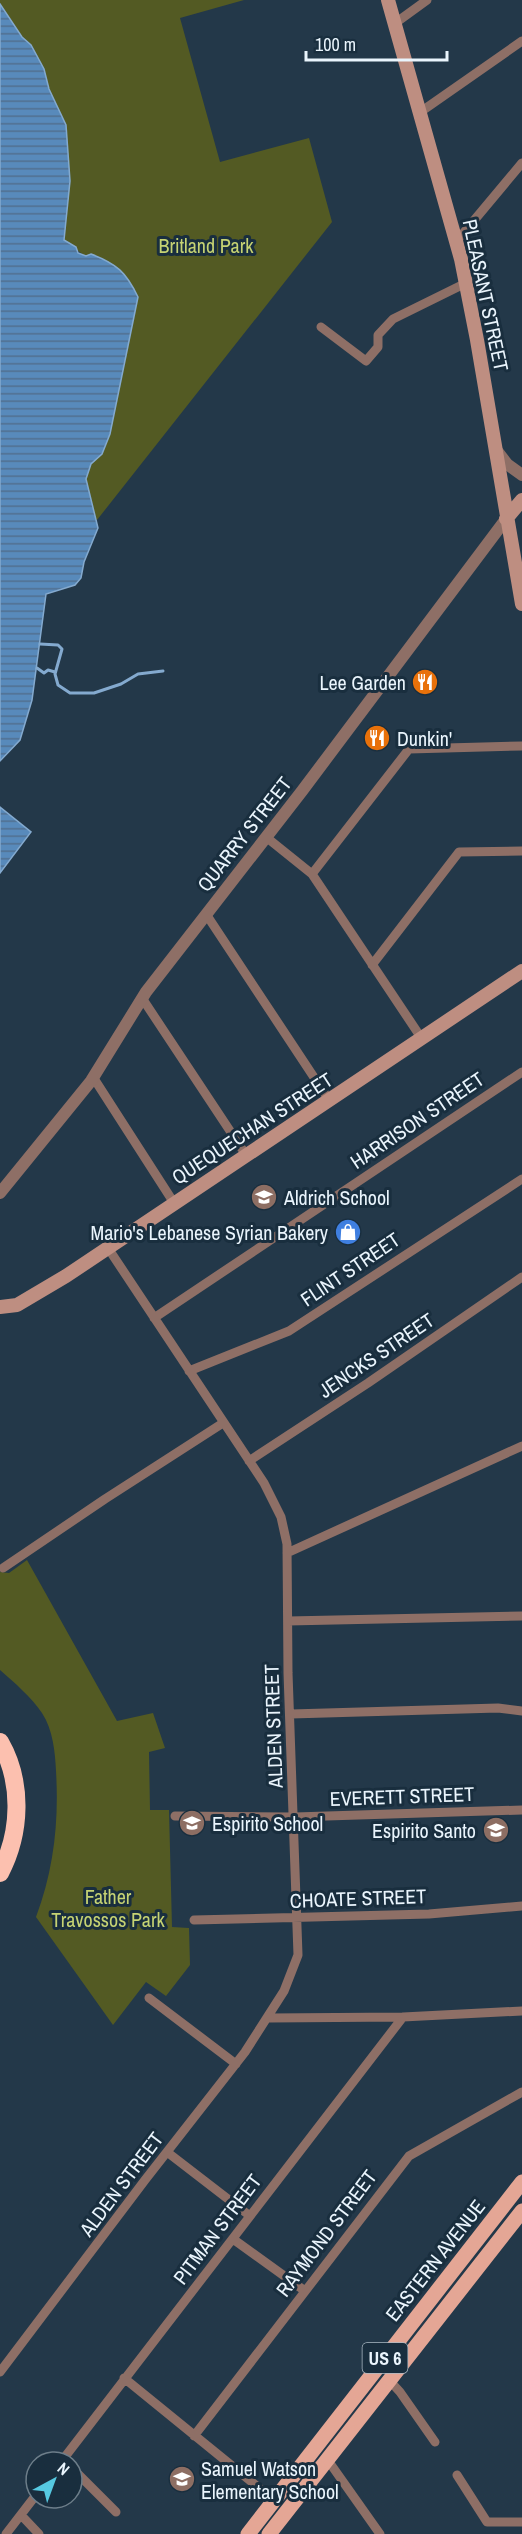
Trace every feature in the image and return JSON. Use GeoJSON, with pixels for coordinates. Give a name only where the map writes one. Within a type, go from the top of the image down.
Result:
{"type":"FeatureCollection","features":[{"type":"Feature","properties":{"kind":"highway"},"geometry":{"type":"LineString","coordinates":[[0,1742],[11,1768],[17,1802],[13,1838],[0,1873]]}},
{"type":"Feature","properties":{"kind":"main road","name":"PLEASANT STREET"},"geometry":{"type":"LineString","coordinates":[[388,0],[466,283],[522,604]]}},
{"type":"Feature","properties":{"kind":"main road","name":"QUARRY STREET"},"geometry":{"type":"LineString","coordinates":[[506,519],[522,500]]}},
{"type":"Feature","properties":{"kind":"main road","name":"QUEQUECHAN STREET"},"geometry":{"type":"LineString","coordinates":[[0,1307],[19,1304],[108,1248],[522,971]]}},
{"type":"Feature","properties":{"kind":"main road","name":"EASTERN AVENUE"},"geometry":{"type":"LineString","coordinates":[[248,2534],[522,2182]]}},
{"type":"Feature","properties":{"kind":"main road","name":"EASTERN AVENUE"},"geometry":{"type":"LineString","coordinates":[[269,2534],[522,2211]]}},
{"type":"Feature","properties":{"kind":"street"},"geometry":{"type":"LineString","coordinates":[[394,24],[427,0]]}},
{"type":"Feature","properties":{"kind":"street"},"geometry":{"type":"LineString","coordinates":[[419,113],[522,41]]}},
{"type":"Feature","properties":{"kind":"street"},"geometry":{"type":"LineString","coordinates":[[456,242],[522,163]]}},
{"type":"Feature","properties":{"kind":"street"},"geometry":{"type":"LineString","coordinates":[[321,327],[366,361],[378,347],[378,335],[393,319],[466,283]]}},
{"type":"Feature","properties":{"kind":"street"},"geometry":{"type":"LineString","coordinates":[[497,451],[507,464],[522,475]]}},
{"type":"Feature","properties":{"kind":"street","name":"QUARRY STREET"},"geometry":{"type":"LineString","coordinates":[[0,1193],[93,1077],[142,998],[506,519]]}},
{"type":"Feature","properties":{"kind":"street"},"geometry":{"type":"LineString","coordinates":[[312,874],[409,749],[522,746]]}},
{"type":"Feature","properties":{"kind":"street"},"geometry":{"type":"LineString","coordinates":[[266,837],[312,874],[422,1039]]}},
{"type":"Feature","properties":{"kind":"street"},"geometry":{"type":"LineString","coordinates":[[372,965],[459,852],[522,851]]}},
{"type":"Feature","properties":{"kind":"street"},"geometry":{"type":"LineString","coordinates":[[206,915],[329,1100]]}},
{"type":"Feature","properties":{"kind":"street"},"geometry":{"type":"LineString","coordinates":[[142,998],[246,1155]]}},
{"type":"Feature","properties":{"kind":"street","name":"HARRISON STREET"},"geometry":{"type":"LineString","coordinates":[[154,1318],[522,1072]]}},
{"type":"Feature","properties":{"kind":"street"},"geometry":{"type":"LineString","coordinates":[[93,1077],[174,1203]]}},
{"type":"Feature","properties":{"kind":"street","name":"FLINT STREET"},"geometry":{"type":"LineString","coordinates":[[189,1371],[289,1331],[522,1179]]}},
{"type":"Feature","properties":{"kind":"street","name":"ALDEN STREET"},"geometry":{"type":"LineString","coordinates":[[0,2372],[236,2064],[269,2018],[288,1985],[297,1960],[295,1816],[285,1530],[278,1510],[249,1461],[108,1248]]}},
{"type":"Feature","properties":{"kind":"street","name":"JENCKS STREET"},"geometry":{"type":"LineString","coordinates":[[249,1461],[369,1383],[522,1277]]}},
{"type":"Feature","properties":{"kind":"street"},"geometry":{"type":"LineString","coordinates":[[3,1568],[223,1423]]}},
{"type":"Feature","properties":{"kind":"street"},"geometry":{"type":"LineString","coordinates":[[287,1552],[522,1446]]}},
{"type":"Feature","properties":{"kind":"street"},"geometry":{"type":"LineString","coordinates":[[288,1621],[522,1616]]}},
{"type":"Feature","properties":{"kind":"street"},"geometry":{"type":"LineString","coordinates":[[291,1714],[498,1708],[522,1711]]}},
{"type":"Feature","properties":{"kind":"street","name":"EVERETT STREET"},"geometry":{"type":"LineString","coordinates":[[175,1816],[295,1816],[522,1810]]}},
{"type":"Feature","properties":{"kind":"street","name":"CHOATE STREET"},"geometry":{"type":"LineString","coordinates":[[194,1920],[429,1914],[522,1906]]}},
{"type":"Feature","properties":{"kind":"street"},"geometry":{"type":"LineString","coordinates":[[149,1998],[236,2064]]}},
{"type":"Feature","properties":{"kind":"street"},"geometry":{"type":"LineString","coordinates":[[269,2018],[403,2017],[522,2011]]}},
{"type":"Feature","properties":{"kind":"street","name":"PITMAN STREET"},"geometry":{"type":"LineString","coordinates":[[72,2450],[124,2378],[403,2017]]}},
{"type":"Feature","properties":{"kind":"street","name":"RAYMOND STREET"},"geometry":{"type":"LineString","coordinates":[[194,2436],[409,2156],[522,2092]]}},
{"type":"Feature","properties":{"kind":"street"},"geometry":{"type":"LineString","coordinates":[[167,2152],[250,2216]]}},
{"type":"Feature","properties":{"kind":"street"},"geometry":{"type":"LineString","coordinates":[[233,2239],[305,2291]]}},
{"type":"Feature","properties":{"kind":"street"},"geometry":{"type":"LineString","coordinates":[[124,2378],[274,2500]]}},
{"type":"Feature","properties":{"kind":"street"},"geometry":{"type":"LineString","coordinates":[[389,2380],[399,2389],[435,2442]]}},
{"type":"Feature","properties":{"kind":"street"},"geometry":{"type":"LineString","coordinates":[[327,2459],[380,2534]]}},
{"type":"Feature","properties":{"kind":"street"},"geometry":{"type":"LineString","coordinates":[[457,2475],[487,2522],[522,2522]]}},
{"type":"Feature","properties":{"kind":"street"},"geometry":{"type":"LineString","coordinates":[[84,2480],[116,2512]]}},
{"type":"Feature","properties":{"kind":"street"},"geometry":{"type":"LineString","coordinates":[[6,2534],[25,2510]]}},
{"type":"Feature","properties":{"kind":"street"},"geometry":{"type":"LineString","coordinates":[[21,2515],[39,2534]]}},
{"type":"Feature","properties":{"kind":"green space","name":"Britland Park"},"geometry":{"type":"Polygon","coordinates":[[[0,0],[244,0],[180,18],[220,162],[309,138],[332,222],[97,520],[92,514],[93,506],[86,479],[91,463],[102,454],[110,434],[138,297],[64,240],[70,181],[66,125],[49,89],[44,69],[31,45],[22,37],[0,4],[0,0]]]}},
{"type":"Feature","properties":{"kind":"green space","name":"Father Travossos Park"},"geometry":{"type":"Polygon","coordinates":[[[27,1560],[117,1721],[153,1713],[165,1748],[149,1752],[150,1810],[169,1810],[172,1927],[189,1928],[190,1965],[166,1996],[146,1982],[113,2025],[36,1917],[51,1863],[56,1827],[57,1790],[54,1749],[49,1727],[42,1713],[28,1696],[0,1670],[0,1572],[9,1573],[27,1560]]]}},
{"type":"Feature","properties":{"kind":"water"},"geometry":{"type":"Polygon","coordinates":[[[0,4],[22,37],[31,45],[44,69],[49,89],[66,125],[70,181],[64,240],[76,247],[78,253],[86,256],[91,254],[114,265],[125,275],[138,297],[110,434],[102,454],[91,464],[86,479],[98,528],[84,562],[81,578],[75,585],[46,594],[32,700],[20,740],[0,761],[0,4]]]}},
{"type":"Feature","properties":{"kind":"water"},"geometry":{"type":"Polygon","coordinates":[[[0,807],[31,832],[0,873],[0,807]]]}},
{"type":"Feature","properties":{"kind":"waterway"},"geometry":{"type":"LineString","coordinates":[[40,644],[58,645],[62,649],[55,674],[58,685],[70,693],[94,693],[121,684],[138,674],[163,671]]}},
{"type":"Feature","properties":{"kind":"waterway"},"geometry":{"type":"LineString","coordinates":[[37,668],[44,673],[48,670],[55,672]]}},
{"type":"Feature","properties":{"kind":"place","name":"Lee Garden"},"geometry":{"type":"Point","coordinates":[425,682]}},
{"type":"Feature","properties":{"kind":"place","name":"Dunkin'"},"geometry":{"type":"Point","coordinates":[377,738]}},
{"type":"Feature","properties":{"kind":"place","name":"Aldrich School"},"geometry":{"type":"Point","coordinates":[264,1197]}},
{"type":"Feature","properties":{"kind":"place","name":"Mario's Lebanese Syrian Bakery"},"geometry":{"type":"Point","coordinates":[348,1232]}},
{"type":"Feature","properties":{"kind":"place","name":"Espirito School"},"geometry":{"type":"Point","coordinates":[192,1823]}},
{"type":"Feature","properties":{"kind":"place","name":"Espirito Santo"},"geometry":{"type":"Point","coordinates":[496,1830]}},
{"type":"Feature","properties":{"kind":"place","name":"Samuel Watson Elementary School"},"geometry":{"type":"Point","coordinates":[182,2479]}}]}
